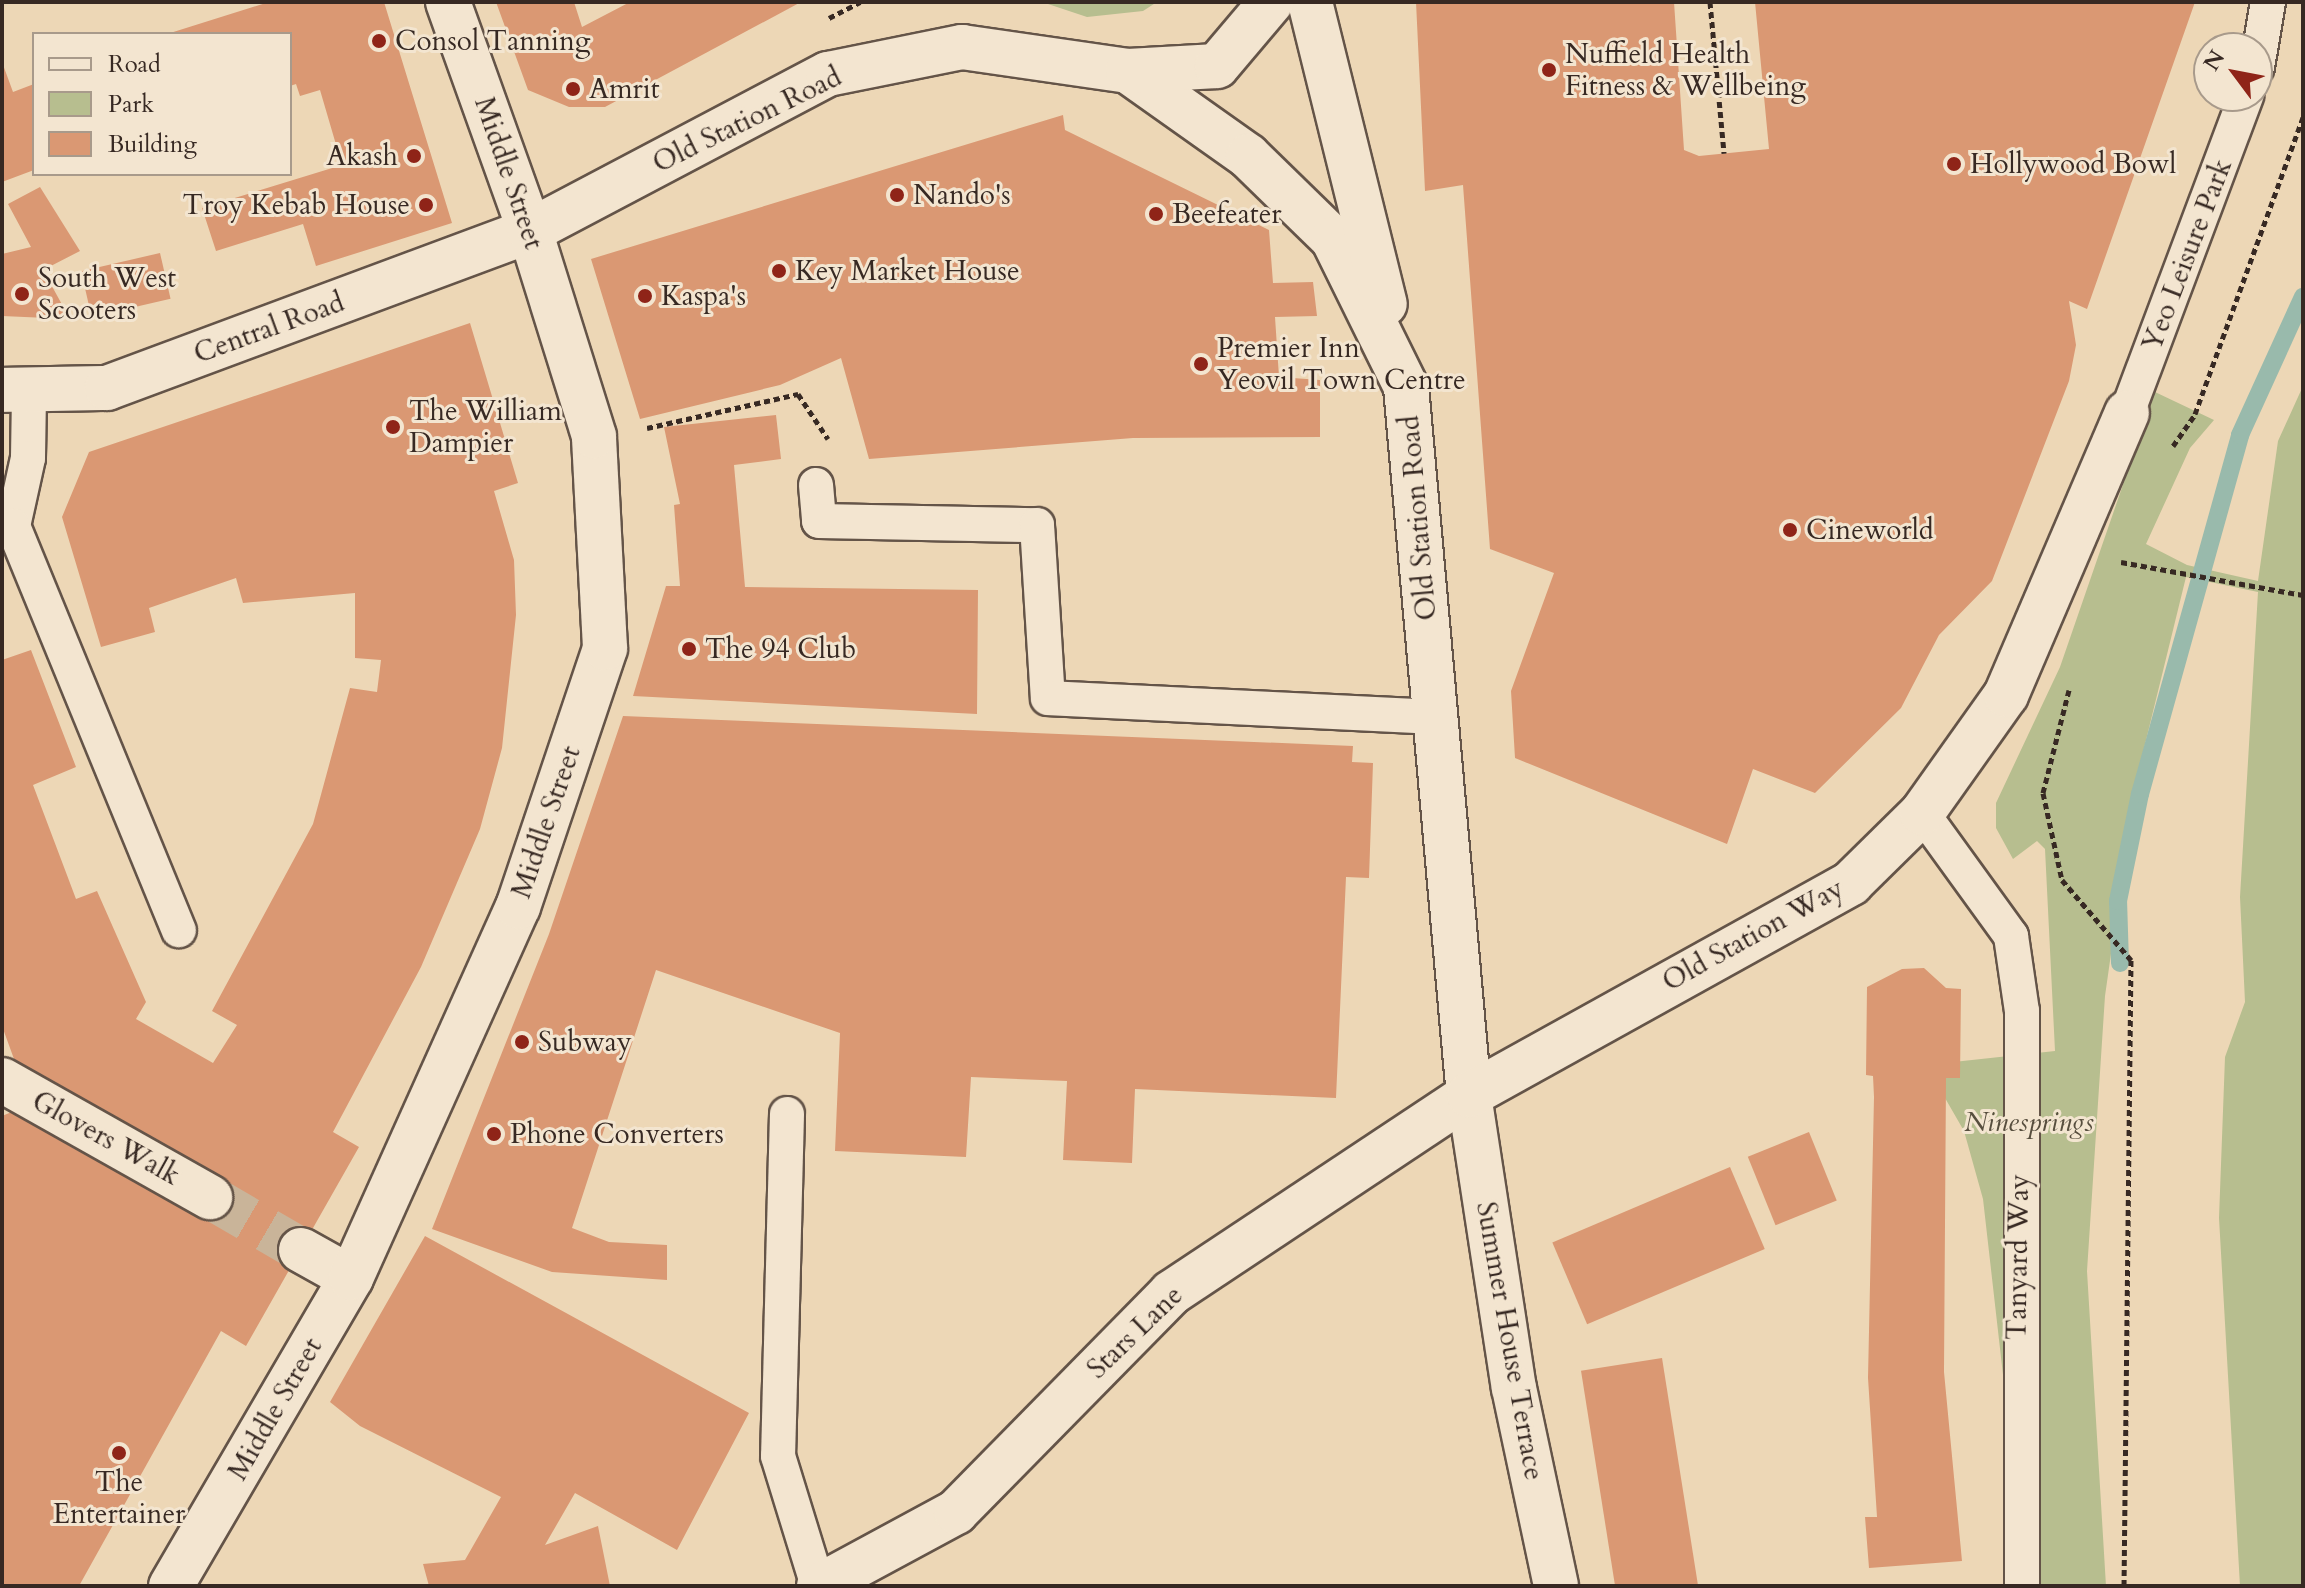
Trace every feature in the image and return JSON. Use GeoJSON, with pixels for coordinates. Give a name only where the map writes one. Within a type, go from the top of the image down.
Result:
{"type":"FeatureCollection","features":[{"type":"Feature","properties":{"kind":"street","name":"Middle Street"},"geometry":{"type":"LineString","coordinates":[[171,1586],[351,1278],[518,907],[605,648],[594,436],[530,231],[448,2]]}},
{"type":"Feature","properties":{"kind":"street"},"geometry":{"type":"LineString","coordinates":[[1128,71],[1217,66],[1271,2]]}},
{"type":"Feature","properties":{"kind":"street"},"geometry":{"type":"LineString","coordinates":[[1310,2],[1406,387]]}},
{"type":"Feature","properties":{"kind":"street","name":"Old Station Road"},"geometry":{"type":"LineString","coordinates":[[530,231],[828,74],[962,47],[1128,71],[1248,156],[1333,239],[1406,387],[1469,1095]]}},
{"type":"Feature","properties":{"kind":"street","name":"Central Road"},"geometry":{"type":"LineString","coordinates":[[16,392],[107,388],[530,231]]}},
{"type":"Feature","properties":{"kind":"street","name":"Old Station Way"},"geometry":{"type":"LineString","coordinates":[[1469,1095],[1851,883],[1922,813],[2006,695],[2127,413]]}},
{"type":"Feature","properties":{"kind":"street","name":"Glovers Walk"},"geometry":{"type":"LineString","coordinates":[[2,1080],[210,1197]]}},
{"type":"Feature","properties":{"kind":"street","name":"Stars Lane"},"geometry":{"type":"LineString","coordinates":[[818,1586],[956,1512],[1171,1293],[1469,1095]]}},
{"type":"Feature","properties":{"kind":"street","name":"Summer House Terrace"},"geometry":{"type":"LineString","coordinates":[[1469,1095],[1514,1388],[1556,1586]]}},
{"type":"Feature","properties":{"kind":"street"},"geometry":{"type":"LineString","coordinates":[[301,1250],[351,1278]]}},
{"type":"Feature","properties":{"kind":"lane"},"geometry":{"type":"LineString","coordinates":[[2263,32],[2268,2]]}},
{"type":"Feature","properties":{"kind":"lane","name":"Yeo Leisure Park"},"geometry":{"type":"LineString","coordinates":[[2127,413],[2240,112]]}},
{"type":"Feature","properties":{"kind":"lane"},"geometry":{"type":"LineString","coordinates":[[16,392],[28,458],[8,531],[179,930]]}},
{"type":"Feature","properties":{"kind":"lane"},"geometry":{"type":"LineString","coordinates":[[816,485],[819,521],[1037,525],[1048,698],[1435,717]]}},
{"type":"Feature","properties":{"kind":"lane","name":"Tanyard Way"},"geometry":{"type":"LineString","coordinates":[[1922,813],[2011,936],[2022,1011],[2022,1586]]}},
{"type":"Feature","properties":{"kind":"lane"},"geometry":{"type":"LineString","coordinates":[[787,1114],[778,1456],[818,1586]]}},
{"type":"Feature","properties":{"kind":"path"},"geometry":{"type":"LineString","coordinates":[[1710,2],[1724,153]]}},
{"type":"Feature","properties":{"kind":"path"},"geometry":{"type":"LineString","coordinates":[[594,436],[798,394],[836,451]]}},
{"type":"Feature","properties":{"kind":"path"},"geometry":{"type":"LineString","coordinates":[[2120,562],[2303,595]]}},
{"type":"Feature","properties":{"kind":"path"},"geometry":{"type":"LineString","coordinates":[[2043,793],[2062,880],[2131,960],[2124,1586]]}},
{"type":"Feature","properties":{"kind":"green space"},"geometry":{"type":"Polygon","coordinates":[[[1042,2],[1157,2],[1143,11],[1087,17],[1042,2]]]}},
{"type":"Feature","properties":{"kind":"green space","name":"Ninesprings"},"geometry":{"type":"Polygon","coordinates":[[[2303,386],[2303,1586],[2240,1586],[2219,1218],[2225,1057],[2245,1002],[2240,897],[2258,592],[2186,577],[2135,785],[2105,996],[2087,1271],[2106,1586],[2027,1586],[1983,1199],[1964,1131],[1926,1065],[2055,1051],[2045,849],[2037,841],[2013,859],[1996,828],[1996,803],[2060,667],[2155,392],[2214,420],[2190,448],[2146,544],[2187,565],[2258,581],[2278,441],[2303,386]]]}},
{"type":"Feature","properties":{"kind":"building"},"geometry":{"type":"Polygon","coordinates":[[[269,2],[384,2],[452,223],[316,266],[303,224],[216,251],[202,208],[342,165],[320,90],[300,96],[296,84],[292,85],[292,32],[173,32],[269,2]]]}},
{"type":"Feature","properties":{"kind":"building"},"geometry":{"type":"Polygon","coordinates":[[[496,2],[574,2],[582,27],[630,2],[801,2],[605,107],[569,107],[528,90],[496,2]]]}},
{"type":"Feature","properties":{"kind":"building"},"geometry":{"type":"Polygon","coordinates":[[[1416,2],[1674,2],[1684,150],[1699,156],[1769,149],[1755,2],[2195,2],[2087,309],[2069,301],[2076,345],[2069,381],[1992,581],[1939,635],[1901,708],[1815,793],[1753,769],[1727,844],[1515,758],[1511,691],[1554,573],[1490,549],[1463,185],[1425,191],[1416,2]]]}},
{"type":"Feature","properties":{"kind":"building"},"geometry":{"type":"Polygon","coordinates":[[[2,62],[13,92],[32,85],[32,171],[2,182],[2,62]]]}},
{"type":"Feature","properties":{"kind":"building","name":"Key Market House"},"geometry":{"type":"Polygon","coordinates":[[[1063,115],[1065,130],[1269,230],[1273,283],[1313,282],[1317,316],[1275,317],[1279,377],[1320,380],[1320,437],[1133,438],[869,459],[841,358],[780,385],[640,419],[591,259],[1063,115]]]}},
{"type":"Feature","properties":{"kind":"building"},"geometry":{"type":"Polygon","coordinates":[[[40,187],[80,251],[43,270],[70,319],[2,316],[2,254],[31,247],[8,204],[40,187]]]}},
{"type":"Feature","properties":{"kind":"building"},"geometry":{"type":"Polygon","coordinates":[[[160,253],[171,299],[92,317],[81,271],[160,253]]]}},
{"type":"Feature","properties":{"kind":"building"},"geometry":{"type":"Polygon","coordinates":[[[470,323],[518,483],[494,491],[514,560],[516,615],[502,748],[480,829],[421,967],[333,1132],[359,1147],[246,1346],[221,1331],[79,1586],[2,1586],[2,1116],[19,1109],[18,1070],[2,1026],[2,660],[31,650],[76,767],[33,785],[76,899],[97,891],[146,1002],[136,1019],[213,1063],[237,1025],[212,1011],[313,824],[350,688],[377,692],[381,660],[355,658],[355,593],[243,603],[236,578],[149,608],[155,632],[101,647],[62,517],[89,452],[470,323]]]}},
{"type":"Feature","properties":{"kind":"building"},"geometry":{"type":"Polygon","coordinates":[[[776,415],[781,459],[734,465],[745,587],[978,590],[977,714],[633,696],[666,586],[680,586],[674,505],[680,504],[664,427],[776,415]]]}},
{"type":"Feature","properties":{"kind":"building"},"geometry":{"type":"Polygon","coordinates":[[[623,716],[1353,746],[1352,762],[1373,763],[1369,878],[1346,877],[1336,1098],[1135,1089],[1132,1163],[1063,1160],[1067,1081],[971,1077],[966,1157],[835,1151],[840,1033],[656,970],[572,1228],[609,1242],[667,1245],[667,1280],[552,1272],[432,1229],[549,934],[623,716]]]}},
{"type":"Feature","properties":{"kind":"building"},"geometry":{"type":"Polygon","coordinates":[[[1924,968],[1946,988],[1961,989],[1960,1078],[1946,1078],[1944,1372],[1962,1561],[1869,1568],[1865,1517],[1877,1517],[1868,1378],[1874,1097],[1873,1076],[1866,1075],[1867,987],[1902,969],[1924,968]]]}},
{"type":"Feature","properties":{"kind":"building"},"geometry":{"type":"Polygon","coordinates":[[[1809,1132],[1837,1201],[1776,1225],[1748,1157],[1809,1132]]]}},
{"type":"Feature","properties":{"kind":"building"},"geometry":{"type":"Polygon","coordinates":[[[1730,1167],[1765,1249],[1587,1324],[1552,1242],[1730,1167]]]}},
{"type":"Feature","properties":{"kind":"building"},"geometry":{"type":"Polygon","coordinates":[[[425,1236],[749,1413],[677,1550],[575,1493],[545,1545],[598,1526],[610,1586],[429,1586],[423,1564],[465,1560],[501,1497],[360,1426],[330,1402],[425,1236]]]}},
{"type":"Feature","properties":{"kind":"building"},"geometry":{"type":"Polygon","coordinates":[[[1662,1358],[1698,1586],[1615,1586],[1581,1371],[1662,1358]]]}},
{"type":"Feature","properties":{"kind":"waterway"},"geometry":{"type":"LineString","coordinates":[[2120,963],[2118,901],[2140,794],[2240,435],[2303,297]]}},
{"type":"Feature","properties":{"kind":"tunnel"},"geometry":{"type":"LineString","coordinates":[[210,1197],[301,1250]]}},
{"type":"Feature","properties":{"kind":"place","name":"Consol Tanning"},"geometry":{"type":"Point","coordinates":[379,41]}},
{"type":"Feature","properties":{"kind":"place","name":"Nuffield Health Fitness & Wellbeing"},"geometry":{"type":"Point","coordinates":[1549,70]}},
{"type":"Feature","properties":{"kind":"place","name":"Amrit"},"geometry":{"type":"Point","coordinates":[573,89]}},
{"type":"Feature","properties":{"kind":"place","name":"Akash"},"geometry":{"type":"Point","coordinates":[414,156]}},
{"type":"Feature","properties":{"kind":"place","name":"Hollywood Bowl"},"geometry":{"type":"Point","coordinates":[1954,164]}},
{"type":"Feature","properties":{"kind":"place","name":"Nando's"},"geometry":{"type":"Point","coordinates":[897,195]}},
{"type":"Feature","properties":{"kind":"place","name":"Troy Kebab House"},"geometry":{"type":"Point","coordinates":[426,205]}},
{"type":"Feature","properties":{"kind":"place","name":"Beefeater"},"geometry":{"type":"Point","coordinates":[1156,214]}},
{"type":"Feature","properties":{"kind":"place","name":"Key Market House"},"geometry":{"type":"Point","coordinates":[779,271]}},
{"type":"Feature","properties":{"kind":"place","name":"South West Scooters"},"geometry":{"type":"Point","coordinates":[22,294]}},
{"type":"Feature","properties":{"kind":"place","name":"Kaspa's"},"geometry":{"type":"Point","coordinates":[645,296]}},
{"type":"Feature","properties":{"kind":"place","name":"Premier Inn Yeovil Town Centre"},"geometry":{"type":"Point","coordinates":[1201,364]}},
{"type":"Feature","properties":{"kind":"place","name":"The William Dampier"},"geometry":{"type":"Point","coordinates":[393,427]}},
{"type":"Feature","properties":{"kind":"place","name":"Cineworld"},"geometry":{"type":"Point","coordinates":[1790,530]}},
{"type":"Feature","properties":{"kind":"place","name":"The 94 Club"},"geometry":{"type":"Point","coordinates":[689,649]}},
{"type":"Feature","properties":{"kind":"place","name":"Subway"},"geometry":{"type":"Point","coordinates":[522,1042]}},
{"type":"Feature","properties":{"kind":"place","name":"Phone Converters"},"geometry":{"type":"Point","coordinates":[494,1134]}},
{"type":"Feature","properties":{"kind":"place","name":"The Entertainer"},"geometry":{"type":"Point","coordinates":[119,1453]}}]}
